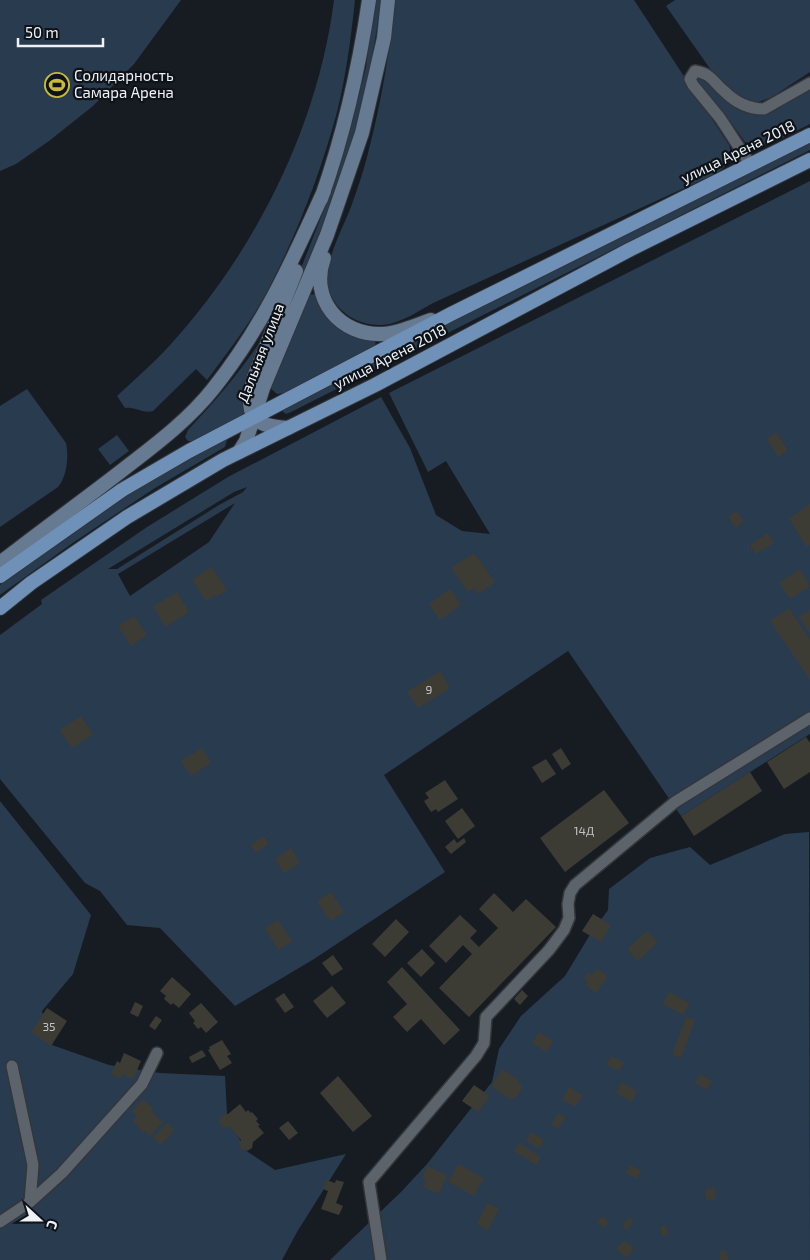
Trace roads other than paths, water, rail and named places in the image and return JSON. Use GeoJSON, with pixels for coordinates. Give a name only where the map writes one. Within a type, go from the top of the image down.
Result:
{"type":"FeatureCollection","features":[{"type":"Feature","properties":{"kind":"main road","name":"Дальняя улица"},"geometry":{"type":"LineString","coordinates":[[255,416],[249,405],[254,377],[294,278],[343,131],[354,87],[369,0]]}},
{"type":"Feature","properties":{"kind":"main road","name":"Дальняя улица"},"geometry":{"type":"LineString","coordinates":[[255,416],[263,388],[327,235],[362,133],[384,38],[388,0]]}},
{"type":"Feature","properties":{"kind":"main road"},"geometry":{"type":"LineString","coordinates":[[362,133],[355,174],[320,269],[320,285],[323,299],[331,314],[340,322],[366,332],[383,334],[452,314]]}},
{"type":"Feature","properties":{"kind":"main road","name":"улица Арена 2018"},"geometry":{"type":"LineString","coordinates":[[0,576],[122,490],[255,416],[452,314],[810,135]]}},
{"type":"Feature","properties":{"kind":"main road","name":"улица Арена 2018"},"geometry":{"type":"LineString","coordinates":[[0,608],[31,583],[127,517],[239,452],[375,385],[629,250],[810,160]]}},
{"type":"Feature","properties":{"kind":"main road"},"geometry":{"type":"LineString","coordinates":[[0,563],[154,446],[212,390],[256,328],[284,280],[324,192]]}},
{"type":"Feature","properties":{"kind":"main road"},"geometry":{"type":"LineString","coordinates":[[239,452],[246,441],[255,416],[262,424],[288,428]]}},
{"type":"Feature","properties":{"kind":"street"},"geometry":{"type":"LineString","coordinates":[[750,164],[720,118],[690,79],[695,71],[710,76],[723,91],[739,103],[755,109],[764,109],[810,83]]}},
{"type":"Feature","properties":{"kind":"street"},"geometry":{"type":"LineString","coordinates":[[381,1260],[370,1182],[476,1056],[484,1043],[486,1017],[549,950],[564,930],[569,918],[568,904],[570,893],[575,885],[674,802],[810,718]]}},
{"type":"Feature","properties":{"kind":"street"},"geometry":{"type":"LineString","coordinates":[[0,1222],[30,1202],[62,1173],[142,1084],[157,1053]]}},
{"type":"Feature","properties":{"kind":"street"},"geometry":{"type":"LineString","coordinates":[[12,1066],[34,1165],[30,1202]]}},
{"type":"Feature","properties":{"kind":"place","name":"Солидарность Самара Арена"},"geometry":{"type":"Point","coordinates":[57,85]}}]}
